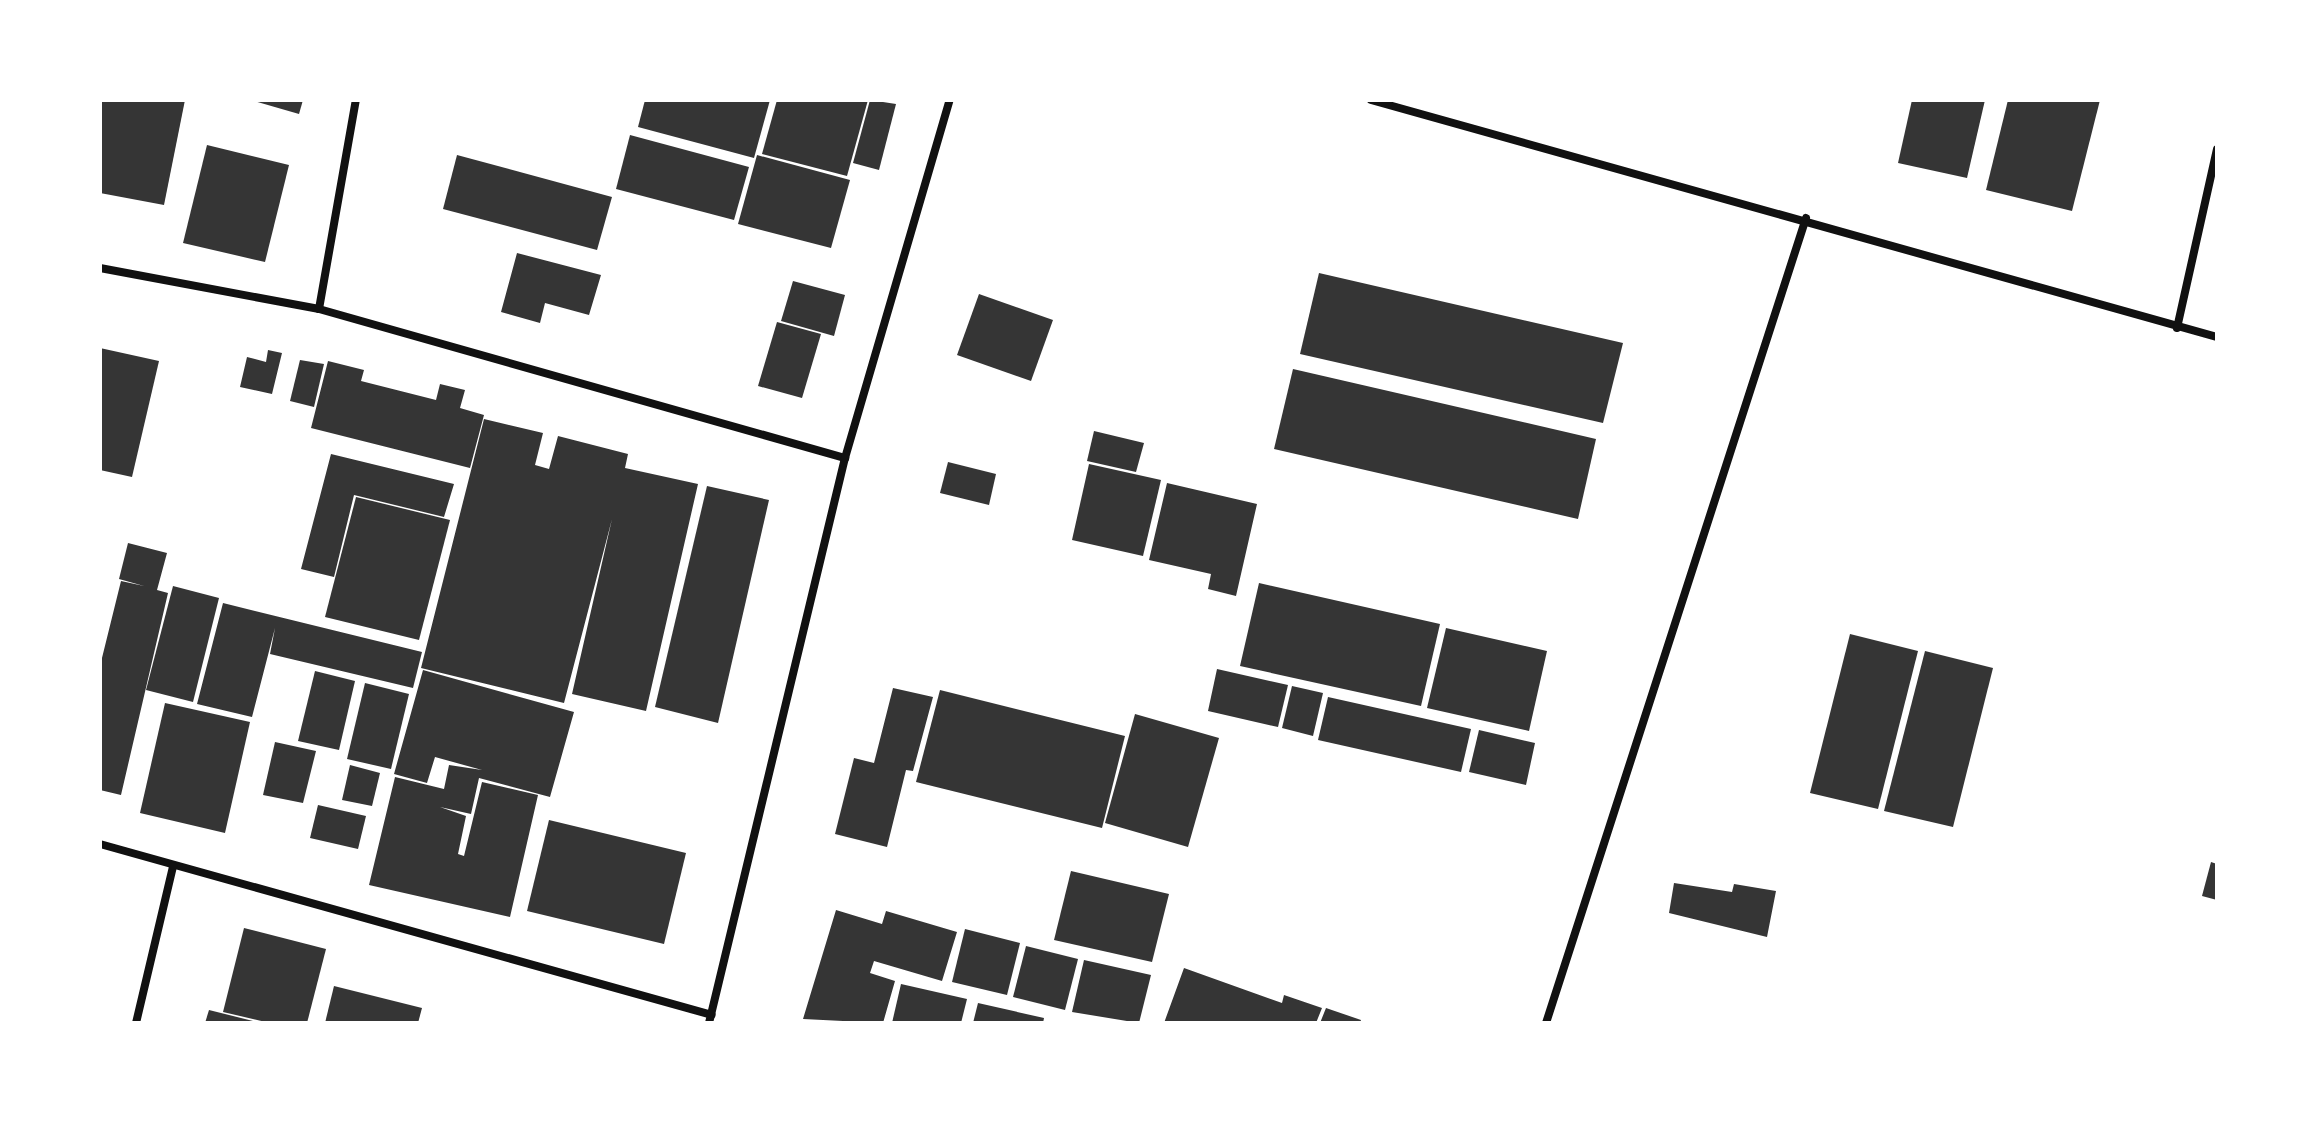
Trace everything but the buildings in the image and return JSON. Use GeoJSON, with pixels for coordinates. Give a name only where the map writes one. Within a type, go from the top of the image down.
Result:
{"type":"FeatureCollection","features":[{"type":"Feature","properties":{"kind":"street"},"geometry":{"type":"LineString","coordinates":[[319,309],[356,100]]}},
{"type":"Feature","properties":{"kind":"street"},"geometry":{"type":"LineString","coordinates":[[100,844],[710,1019],[845,458],[950,100]]}},
{"type":"Feature","properties":{"kind":"street"},"geometry":{"type":"LineString","coordinates":[[1371,100],[1806,218],[2177,328],[2217,337]]}},
{"type":"Feature","properties":{"kind":"street"},"geometry":{"type":"LineString","coordinates":[[2177,328],[2217,149]]}},
{"type":"Feature","properties":{"kind":"street"},"geometry":{"type":"LineString","coordinates":[[1546,1023],[1806,218]]}},
{"type":"Feature","properties":{"kind":"street"},"geometry":{"type":"LineString","coordinates":[[100,268],[319,309],[845,458]]}},
{"type":"Feature","properties":{"kind":"street"},"geometry":{"type":"LineString","coordinates":[[136,1023],[173,866]]}}]}
